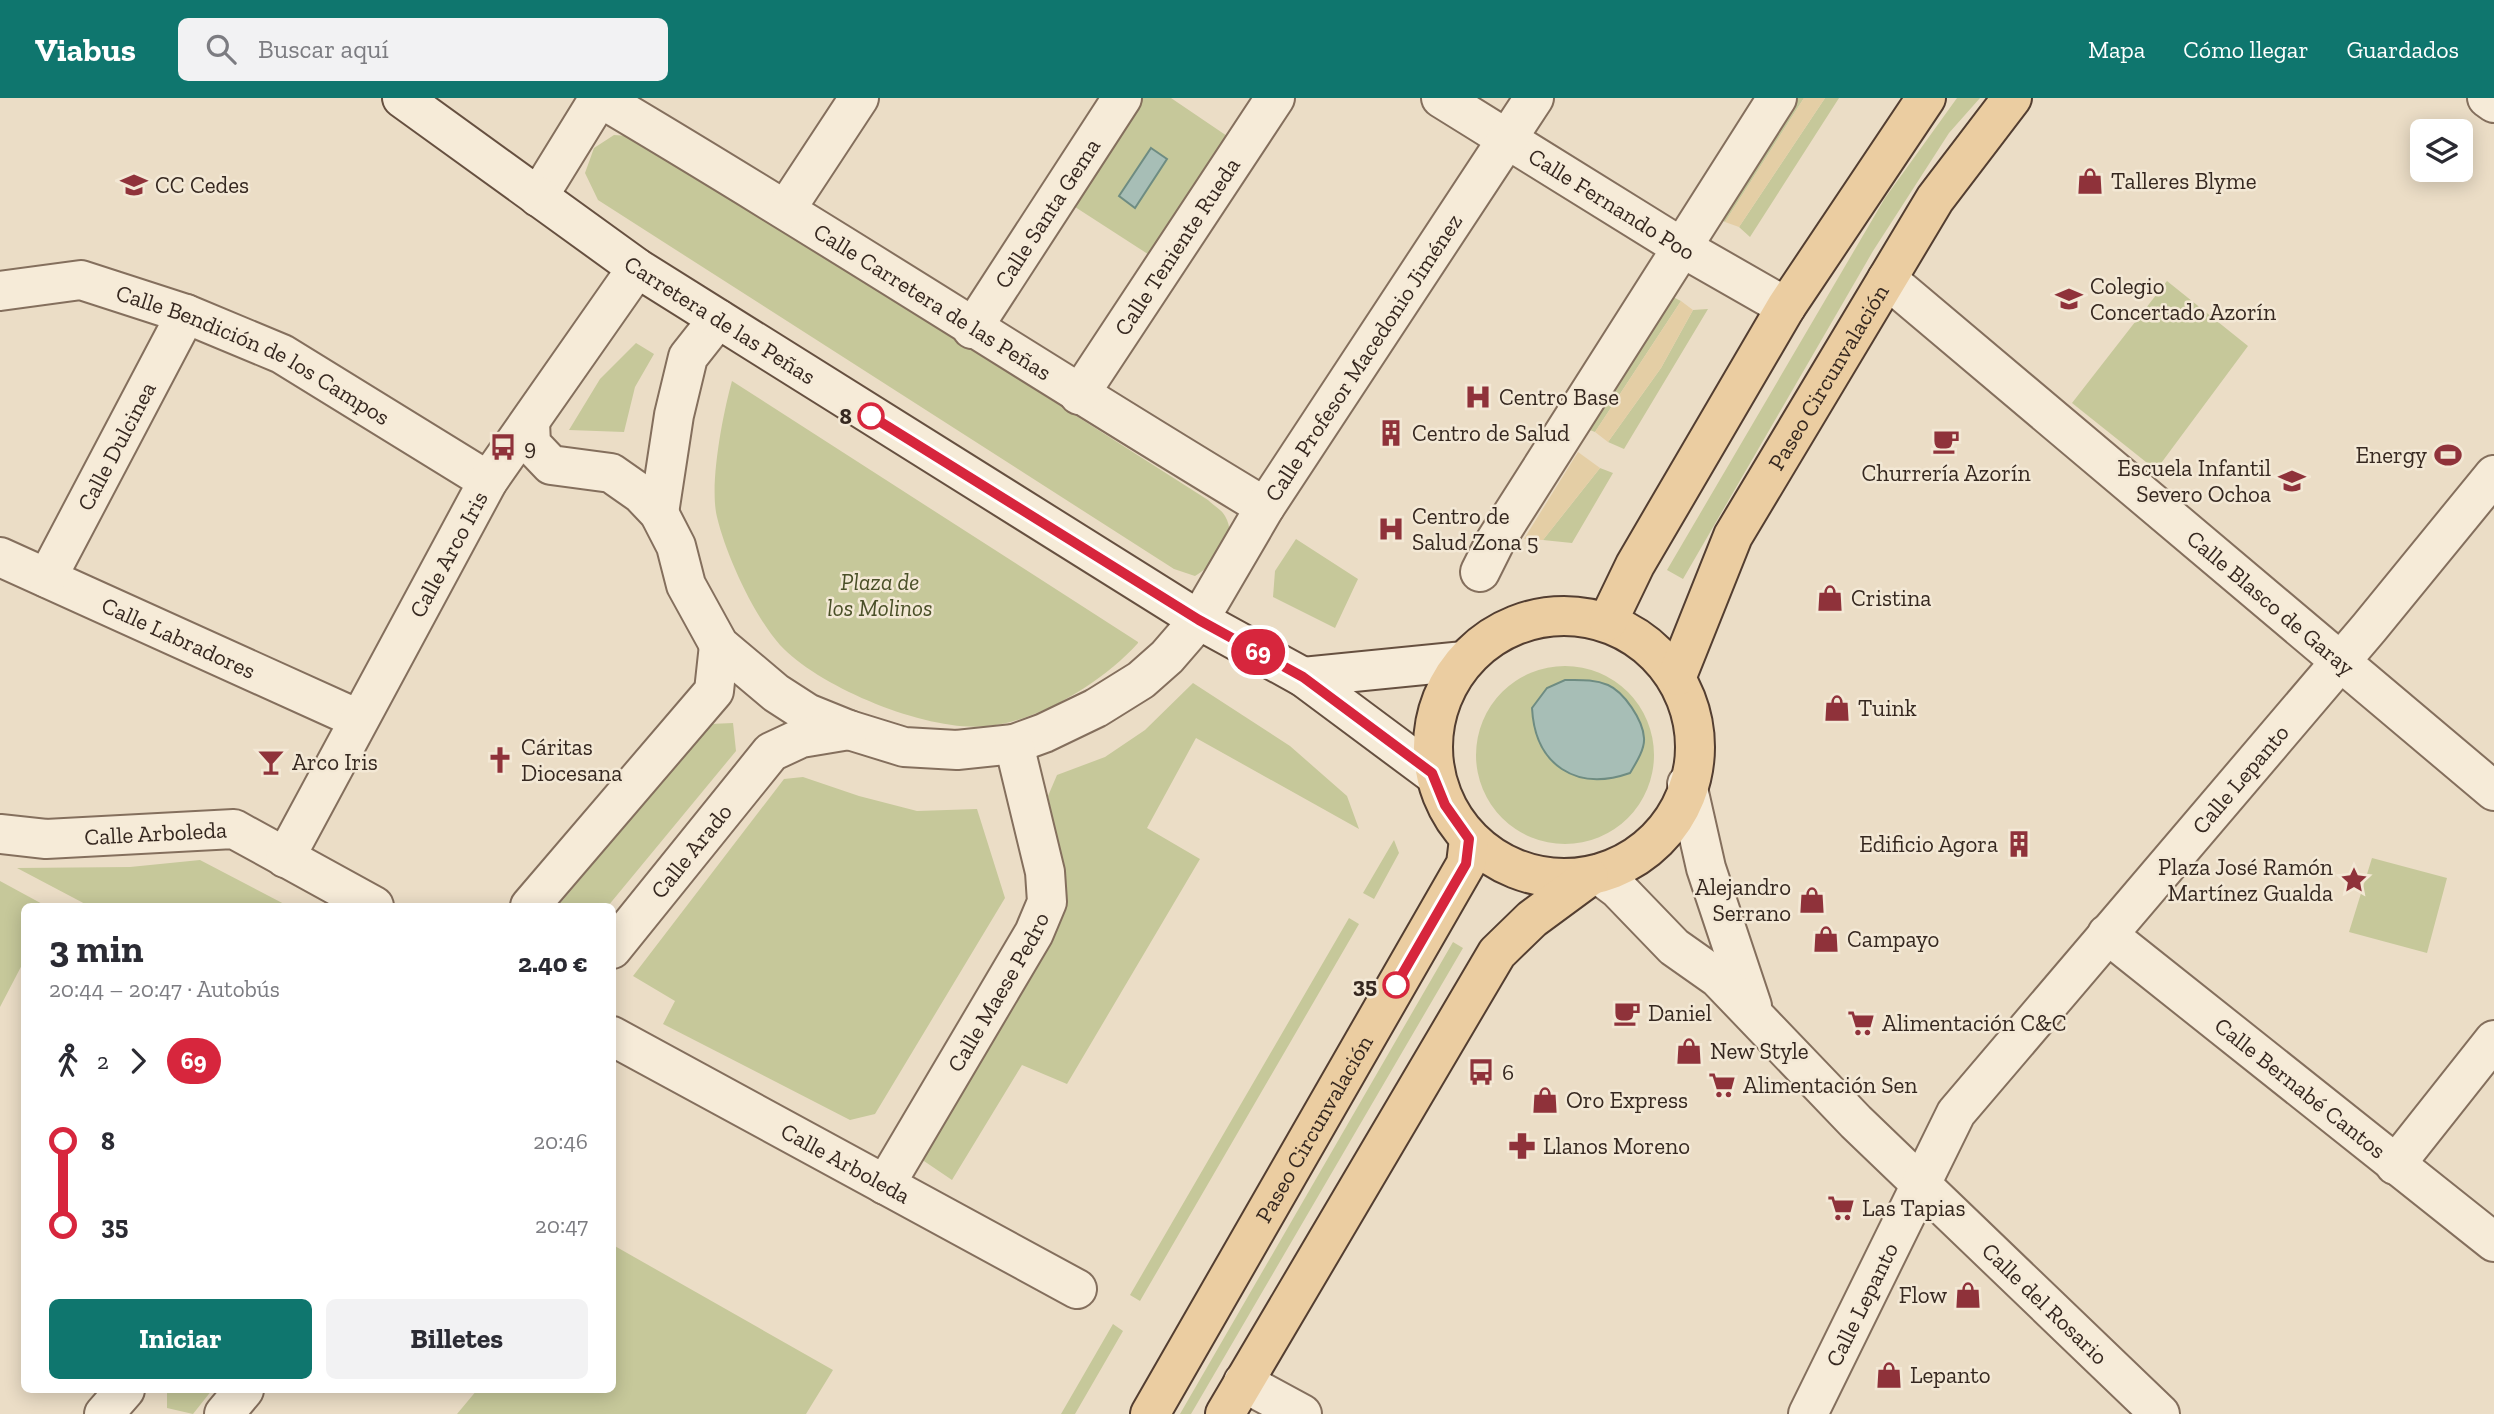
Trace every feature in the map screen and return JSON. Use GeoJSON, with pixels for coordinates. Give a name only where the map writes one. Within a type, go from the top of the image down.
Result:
{"type":"FeatureCollection","features":[{"type":"Feature","properties":{"kind":"main road"},"geometry":{"type":"LineString","coordinates":[[1608,621],[1635,565],[1786,307],[1926,98]]}},
{"type":"Feature","properties":{"kind":"main road","name":"Paseo Circunvalación"},"geometry":{"type":"LineString","coordinates":[[1677,676],[1734,536],[1935,199],[2012,98]]}},
{"type":"Feature","properties":{"kind":"main road"},"geometry":{"type":"LineString","coordinates":[[1225,1414],[1497,953],[1532,919],[1594,876],[1632,861],[1673,823],[1696,759],[1692,713],[1677,676],[1646,642],[1608,621],[1562,614],[1517,623],[1491,636],[1464,661],[1434,719],[1432,773],[1445,805],[1469,839],[1500,863],[1526,874],[1594,876]]}},
{"type":"Feature","properties":{"kind":"main road","name":"Paseo Circunvalación"},"geometry":{"type":"LineString","coordinates":[[1150,1414],[1466,864],[1469,839]]}},
{"type":"Feature","properties":{"kind":"street","name":"Carretera de las Peñas"},"geometry":{"type":"LineString","coordinates":[[402,98],[636,268],[1199,620],[1303,677],[1432,773]]}},
{"type":"Feature","properties":{"kind":"street"},"geometry":{"type":"LineString","coordinates":[[538,197],[599,98]]}},
{"type":"Feature","properties":{"kind":"street","name":"Calle Carretera de las Peñas"},"geometry":{"type":"LineString","coordinates":[[599,98],[786,209],[972,329],[1265,507]]}},
{"type":"Feature","properties":{"kind":"street"},"geometry":{"type":"LineString","coordinates":[[786,209],[859,98]]}},
{"type":"Feature","properties":{"kind":"street","name":"Calle Santa Gema"},"geometry":{"type":"LineString","coordinates":[[972,329],[1122,98]]}},
{"type":"Feature","properties":{"kind":"street","name":"Calle Teniente Rueda"},"geometry":{"type":"LineString","coordinates":[[1079,395],[1275,98]]}},
{"type":"Feature","properties":{"kind":"street","name":"Calle Fernando Poo"},"geometry":{"type":"LineString","coordinates":[[1441,98],[1681,247],[1786,307]]}},
{"type":"Feature","properties":{"kind":"street","name":"Calle Profesor Macedonio Jiménez"},"geometry":{"type":"LineString","coordinates":[[1199,620],[1265,507],[1534,98]]}},
{"type":"Feature","properties":{"kind":"street"},"geometry":{"type":"LineString","coordinates":[[1480,572],[1496,540],[1777,98]]}},
{"type":"Feature","properties":{"kind":"street"},"geometry":{"type":"LineString","coordinates":[[2487,98],[2494,103]]}},
{"type":"Feature","properties":{"kind":"street","name":"Calle Arco Iris"},"geometry":{"type":"LineString","coordinates":[[285,858],[488,481],[636,268]]}},
{"type":"Feature","properties":{"kind":"street","name":"Calle Blasco de Garay"},"geometry":{"type":"LineString","coordinates":[[1887,279],[2494,792]]}},
{"type":"Feature","properties":{"kind":"street","name":"Calle Bendición de los Campos"},"geometry":{"type":"LineString","coordinates":[[0,291],[81,280],[186,314],[282,354],[488,481]]}},
{"type":"Feature","properties":{"kind":"street","name":"Calle Dulcinea"},"geometry":{"type":"LineString","coordinates":[[47,578],[186,314]]}},
{"type":"Feature","properties":{"kind":"street"},"geometry":{"type":"LineString","coordinates":[[659,513],[674,415],[688,357],[718,319]]}},
{"type":"Feature","properties":{"kind":"street"},"geometry":{"type":"LineString","coordinates":[[530,422],[531,444],[551,465],[611,473],[641,494],[659,513],[676,546],[686,585],[719,645],[741,668],[765,713],[771,752]]}},
{"type":"Feature","properties":{"kind":"street","name":"Calle Lepanto"},"geometry":{"type":"LineString","coordinates":[[1808,1414],[1956,1113],[2490,487]]}},
{"type":"Feature","properties":{"kind":"street","name":"Calle Labradores"},"geometry":{"type":"LineString","coordinates":[[0,557],[358,719]]}},
{"type":"Feature","properties":{"kind":"street"},"geometry":{"type":"LineString","coordinates":[[719,645],[776,693],[807,713],[849,730],[904,747],[957,750],[1014,744],[1096,708],[1141,680],[1167,657],[1199,620]]}},
{"type":"Feature","properties":{"kind":"street"},"geometry":{"type":"LineString","coordinates":[[533,903],[714,691],[719,645]]}},
{"type":"Feature","properties":{"kind":"street"},"geometry":{"type":"LineString","coordinates":[[1303,677],[1464,661]]}},
{"type":"Feature","properties":{"kind":"street","name":"Calle Arado"},"geometry":{"type":"LineString","coordinates":[[616,944],[771,752],[801,738],[849,730]]}},
{"type":"Feature","properties":{"kind":"street","name":"Calle Maese Pedro"},"geometry":{"type":"LineString","coordinates":[[886,1185],[1034,933],[1047,902],[1045,872],[1014,744]]}},
{"type":"Feature","properties":{"kind":"street","name":"Calle del Rosario"},"geometry":{"type":"LineString","coordinates":[[1687,784],[1706,868],[1755,1014]]}},
{"type":"Feature","properties":{"kind":"street","name":"Calle Arboleda"},"geometry":{"type":"LineString","coordinates":[[0,834],[46,839],[234,829],[368,903]]}},
{"type":"Feature","properties":{"kind":"street","name":"Calle del Rosario"},"geometry":{"type":"LineString","coordinates":[[1594,876],[1618,889],[1674,947],[1718,978],[1856,1122],[2160,1414]]}},
{"type":"Feature","properties":{"kind":"street","name":"Calle Bernabé Cantos"},"geometry":{"type":"LineString","coordinates":[[2107,934],[2494,1242]]}},
{"type":"Feature","properties":{"kind":"street","name":"Calle Arboleda"},"geometry":{"type":"LineString","coordinates":[[616,1039],[1077,1289]]}},
{"type":"Feature","properties":{"kind":"street"},"geometry":{"type":"LineString","coordinates":[[2395,1165],[2494,1040]]}},
{"type":"Feature","properties":{"kind":"street"},"geometry":{"type":"LineString","coordinates":[[1243,1382],[1302,1414]]}},
{"type":"Feature","properties":{"kind":"street"},"geometry":{"type":"LineString","coordinates":[[104,1414],[122,1393]]}},
{"type":"Feature","properties":{"kind":"street"},"geometry":{"type":"LineString","coordinates":[[224,1414],[242,1393]]}},
{"type":"Feature","properties":{"kind":"green space"},"geometry":{"type":"Polygon","coordinates":[[[1140,98],[1171,98],[1230,138],[1154,258],[1072,205],[1140,98]]]}},
{"type":"Feature","properties":{"kind":"green space"},"geometry":{"type":"Polygon","coordinates":[[[1790,98],[1804,98],[1725,222],[1715,213],[1790,98]]]}},
{"type":"Feature","properties":{"kind":"green space"},"geometry":{"type":"Polygon","coordinates":[[[1825,98],[1839,98],[1750,237],[1739,227],[1825,98]]]}},
{"type":"Feature","properties":{"kind":"green space"},"geometry":{"type":"Polygon","coordinates":[[[1957,98],[1980,98],[1949,133],[1873,251],[1683,579],[1667,570],[1885,198],[1957,98]]]}},
{"type":"Feature","properties":{"kind":"green space"},"geometry":{"type":"Polygon","coordinates":[[[614,135],[630,136],[650,144],[1208,500],[1224,514],[1229,526],[1229,535],[1223,551],[1195,576],[1174,569],[598,200],[585,173],[594,148],[614,135]]]}},
{"type":"Feature","properties":{"kind":"green space"},"geometry":{"type":"Polygon","coordinates":[[[2167,281],[2248,346],[2156,470],[2072,403],[2167,281]]]}},
{"type":"Feature","properties":{"kind":"green space"},"geometry":{"type":"Polygon","coordinates":[[[1669,295],[1681,301],[1595,432],[1582,427],[1669,295]]]}},
{"type":"Feature","properties":{"kind":"green space"},"geometry":{"type":"Polygon","coordinates":[[[1708,309],[1624,449],[1608,442],[1661,368],[1693,310],[1708,309]]]}},
{"type":"Feature","properties":{"kind":"green space"},"geometry":{"type":"Polygon","coordinates":[[[636,343],[654,354],[635,387],[624,432],[569,430],[600,379],[636,343]]]}},
{"type":"Feature","properties":{"kind":"green space","name":"Plaza de los Molinos"},"geometry":{"type":"Polygon","coordinates":[[[732,381],[1138,643],[1108,671],[1070,697],[1029,716],[988,726],[964,726],[907,715],[821,677],[798,661],[770,633],[742,584],[721,532],[715,503],[716,468],[732,381]]]}},
{"type":"Feature","properties":{"kind":"green space"},"geometry":{"type":"Polygon","coordinates":[[[1600,468],[1613,473],[1572,543],[1543,540],[1600,468]]]}},
{"type":"Feature","properties":{"kind":"green space"},"geometry":{"type":"Polygon","coordinates":[[[1296,539],[1358,579],[1335,628],[1273,597],[1275,571],[1296,539]]]}},
{"type":"Feature","properties":{"kind":"green space"},"geometry":{"type":"Polygon","coordinates":[[[1565,666],[1599,673],[1628,692],[1647,721],[1654,755],[1647,789],[1628,818],[1599,837],[1565,844],[1531,837],[1502,818],[1483,789],[1476,755],[1483,721],[1502,692],[1531,673],[1565,666]]]}},
{"type":"Feature","properties":{"kind":"green space"},"geometry":{"type":"Polygon","coordinates":[[[1193,683],[1290,746],[1347,796],[1359,829],[1196,738],[1147,828],[1200,859],[1067,1084],[1022,1065],[952,1180],[921,1159],[1061,921],[1066,884],[1048,796],[1057,775],[1105,757],[1145,730],[1193,683]]]}},
{"type":"Feature","properties":{"kind":"green space"},"geometry":{"type":"Polygon","coordinates":[[[733,723],[736,751],[610,903],[561,903],[710,724],[733,723]]]}},
{"type":"Feature","properties":{"kind":"green space"},"geometry":{"type":"Polygon","coordinates":[[[803,777],[859,796],[917,811],[977,809],[1005,898],[875,1114],[850,1120],[663,1024],[675,1001],[633,976],[784,779],[803,777]]]}},
{"type":"Feature","properties":{"kind":"green space"},"geometry":{"type":"Polygon","coordinates":[[[1394,840],[1399,853],[1374,899],[1363,893],[1394,840]]]}},
{"type":"Feature","properties":{"kind":"green space"},"geometry":{"type":"Polygon","coordinates":[[[2372,858],[2447,878],[2427,953],[2349,932],[2372,858]]]}},
{"type":"Feature","properties":{"kind":"green space"},"geometry":{"type":"Polygon","coordinates":[[[200,860],[282,903],[83,903],[17,868],[130,867],[200,860]]]}},
{"type":"Feature","properties":{"kind":"green space"},"geometry":{"type":"Polygon","coordinates":[[[0,881],[40,903],[21,903],[21,967],[0,1007],[0,881]]]}},
{"type":"Feature","properties":{"kind":"green space"},"geometry":{"type":"Polygon","coordinates":[[[1349,918],[1359,924],[1140,1301],[1130,1295],[1349,918]]]}},
{"type":"Feature","properties":{"kind":"green space"},"geometry":{"type":"Polygon","coordinates":[[[1453,942],[1463,948],[1191,1414],[1180,1414],[1453,942]]]}},
{"type":"Feature","properties":{"kind":"green space"},"geometry":{"type":"Polygon","coordinates":[[[616,1247],[833,1370],[806,1414],[457,1414],[474,1393],[616,1393],[616,1247]]]}},
{"type":"Feature","properties":{"kind":"green space"},"geometry":{"type":"Polygon","coordinates":[[[1113,1324],[1123,1331],[1075,1414],[1061,1414],[1113,1324]]]}},
{"type":"Feature","properties":{"kind":"green space"},"geometry":{"type":"Polygon","coordinates":[[[167,1393],[210,1393],[193,1414],[167,1408],[167,1393]]]}},
{"type":"Feature","properties":{"kind":"sand"},"geometry":{"type":"Polygon","coordinates":[[[1804,98],[1825,98],[1739,227],[1725,222],[1804,98]]]}},
{"type":"Feature","properties":{"kind":"sand"},"geometry":{"type":"Polygon","coordinates":[[[1681,301],[1693,310],[1661,368],[1608,442],[1595,432],[1681,301]]]}},
{"type":"Feature","properties":{"kind":"sand"},"geometry":{"type":"Polygon","coordinates":[[[1578,452],[1600,468],[1543,540],[1524,539],[1578,452]]]}},
{"type":"Feature","properties":{"kind":"water"},"geometry":{"type":"Polygon","coordinates":[[[1151,148],[1167,159],[1135,208],[1119,196],[1151,148]]]}},
{"type":"Feature","properties":{"kind":"water"},"geometry":{"type":"Polygon","coordinates":[[[1565,680],[1592,681],[1608,685],[1632,707],[1643,731],[1644,742],[1640,756],[1630,773],[1592,779],[1576,776],[1550,759],[1535,728],[1532,708],[1547,688],[1565,680]]]}},
{"type":"Feature","properties":{"kind":"bus line","name":"69"},"geometry":{"type":"LineString","coordinates":[[871,416],[1199,620],[1303,677],[1432,773],[1445,805],[1469,839],[1466,864],[1396,985]]}},
{"type":"Feature","properties":{"kind":"place","name":"Talleres Blyme"},"geometry":{"type":"Point","coordinates":[2090,181]}},
{"type":"Feature","properties":{"kind":"place","name":"CC Cedes"},"geometry":{"type":"Point","coordinates":[134,185]}},
{"type":"Feature","properties":{"kind":"place","name":"Colegio Concertado Azorín"},"geometry":{"type":"Point","coordinates":[2069,299]}},
{"type":"Feature","properties":{"kind":"place","name":"Centro Base"},"geometry":{"type":"Point","coordinates":[1478,397]}},
{"type":"Feature","properties":{"kind":"place","name":"8"},"geometry":{"type":"Point","coordinates":[871,416]}},
{"type":"Feature","properties":{"kind":"place","name":"Centro de Salud"},"geometry":{"type":"Point","coordinates":[1391,433]}},
{"type":"Feature","properties":{"kind":"place","name":"Churrería Azorín"},"geometry":{"type":"Point","coordinates":[1946,441]}},
{"type":"Feature","properties":{"kind":"place","name":"9"},"geometry":{"type":"Point","coordinates":[503,447]}},
{"type":"Feature","properties":{"kind":"place","name":"Energy"},"geometry":{"type":"Point","coordinates":[2448,455]}},
{"type":"Feature","properties":{"kind":"place","name":"Escuela Infantil Severo Ochoa"},"geometry":{"type":"Point","coordinates":[2292,481]}},
{"type":"Feature","properties":{"kind":"place","name":"Centro de Salud Zona 5"},"geometry":{"type":"Point","coordinates":[1391,529]}},
{"type":"Feature","properties":{"kind":"place","name":"Cristina"},"geometry":{"type":"Point","coordinates":[1830,598]}},
{"type":"Feature","properties":{"kind":"place","name":"Tuink"},"geometry":{"type":"Point","coordinates":[1837,708]}},
{"type":"Feature","properties":{"kind":"place","name":"Cáritas Diocesana"},"geometry":{"type":"Point","coordinates":[500,760]}},
{"type":"Feature","properties":{"kind":"place","name":"Arco Iris"},"geometry":{"type":"Point","coordinates":[271,762]}},
{"type":"Feature","properties":{"kind":"place","name":"Edificio Agora"},"geometry":{"type":"Point","coordinates":[2019,844]}},
{"type":"Feature","properties":{"kind":"place","name":"Plaza José Ramón Martínez Gualda"},"geometry":{"type":"Point","coordinates":[2354,880]}},
{"type":"Feature","properties":{"kind":"place","name":"Alejandro Serrano"},"geometry":{"type":"Point","coordinates":[1812,900]}},
{"type":"Feature","properties":{"kind":"place","name":"Campayo"},"geometry":{"type":"Point","coordinates":[1826,939]}},
{"type":"Feature","properties":{"kind":"place","name":"35"},"geometry":{"type":"Point","coordinates":[1396,985]}},
{"type":"Feature","properties":{"kind":"place","name":"Daniel"},"geometry":{"type":"Point","coordinates":[1627,1013]}},
{"type":"Feature","properties":{"kind":"place","name":"Alimentación C&C"},"geometry":{"type":"Point","coordinates":[1861,1023]}},
{"type":"Feature","properties":{"kind":"place","name":"New Style"},"geometry":{"type":"Point","coordinates":[1689,1051]}},
{"type":"Feature","properties":{"kind":"place","name":"6"},"geometry":{"type":"Point","coordinates":[1481,1072]}},
{"type":"Feature","properties":{"kind":"place","name":"Alimentación Sen"},"geometry":{"type":"Point","coordinates":[1722,1085]}},
{"type":"Feature","properties":{"kind":"place","name":"Oro Express"},"geometry":{"type":"Point","coordinates":[1545,1100]}},
{"type":"Feature","properties":{"kind":"place","name":"Llanos Moreno"},"geometry":{"type":"Point","coordinates":[1522,1146]}},
{"type":"Feature","properties":{"kind":"place","name":"Las Tapias"},"geometry":{"type":"Point","coordinates":[1841,1208]}},
{"type":"Feature","properties":{"kind":"place","name":"Flow"},"geometry":{"type":"Point","coordinates":[1968,1295]}},
{"type":"Feature","properties":{"kind":"place","name":"Lepanto"},"geometry":{"type":"Point","coordinates":[1889,1375]}}]}
